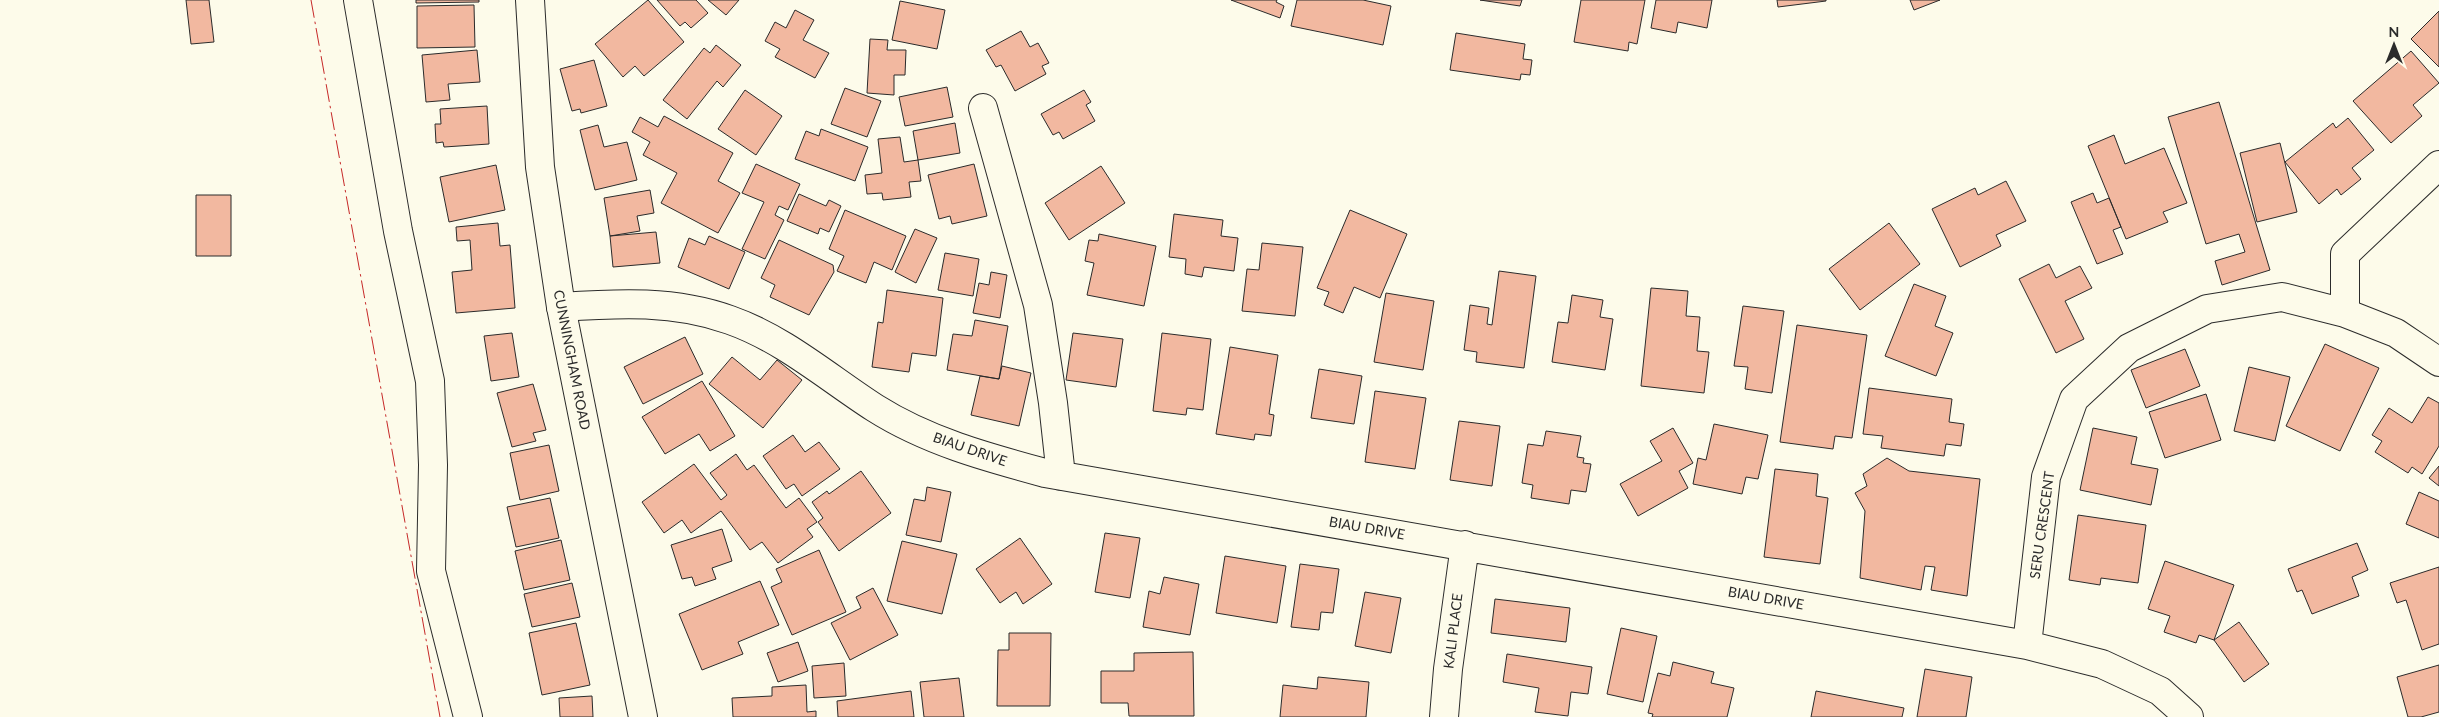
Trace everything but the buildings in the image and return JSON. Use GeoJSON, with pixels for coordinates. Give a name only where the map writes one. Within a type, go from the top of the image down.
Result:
{"type":"FeatureCollection","features":[{"type":"Feature","properties":{"kind":"street"},"geometry":{"type":"LineString","coordinates":[[358,0],[398,231],[430,381],[433,465],[431,571],[468,717]]}},
{"type":"Feature","properties":{"kind":"street","name":"CUNNINGHAM ROAD"},"geometry":{"type":"LineString","coordinates":[[530,0],[540,167],[561,307],[643,717]]}},
{"type":"Feature","properties":{"kind":"street"},"geometry":{"type":"LineString","coordinates":[[983,108],[1038,305],[1053,403],[1060,476]]}},
{"type":"Feature","properties":{"kind":"street"},"geometry":{"type":"LineString","coordinates":[[2345,313],[2345,254],[2439,165]]}},
{"type":"Feature","properties":{"kind":"street","name":"SERU CRESCENT"},"geometry":{"type":"LineString","coordinates":[[2027,644],[2046,477],[2074,399],[2129,348],[2207,309],[2282,297],[2345,313],[2396,332],[2439,362]]}},
{"type":"Feature","properties":{"kind":"street","name":"BIAU DRIVE"},"geometry":{"type":"LineString","coordinates":[[561,307],[628,303],[663,305],[730,320],[804,357],[877,409],[940,441],[981,456],[1060,476],[2027,644],[2102,664],[2160,692],[2189,717]]}},
{"type":"Feature","properties":{"kind":"street","name":"KALI PLACE"},"geometry":{"type":"LineString","coordinates":[[1444,717],[1448,669],[1465,545]]}},
{"type":"Feature","properties":{"kind":"power"},"geometry":{"type":"LineString","coordinates":[[311,0],[440,717]]}}]}
